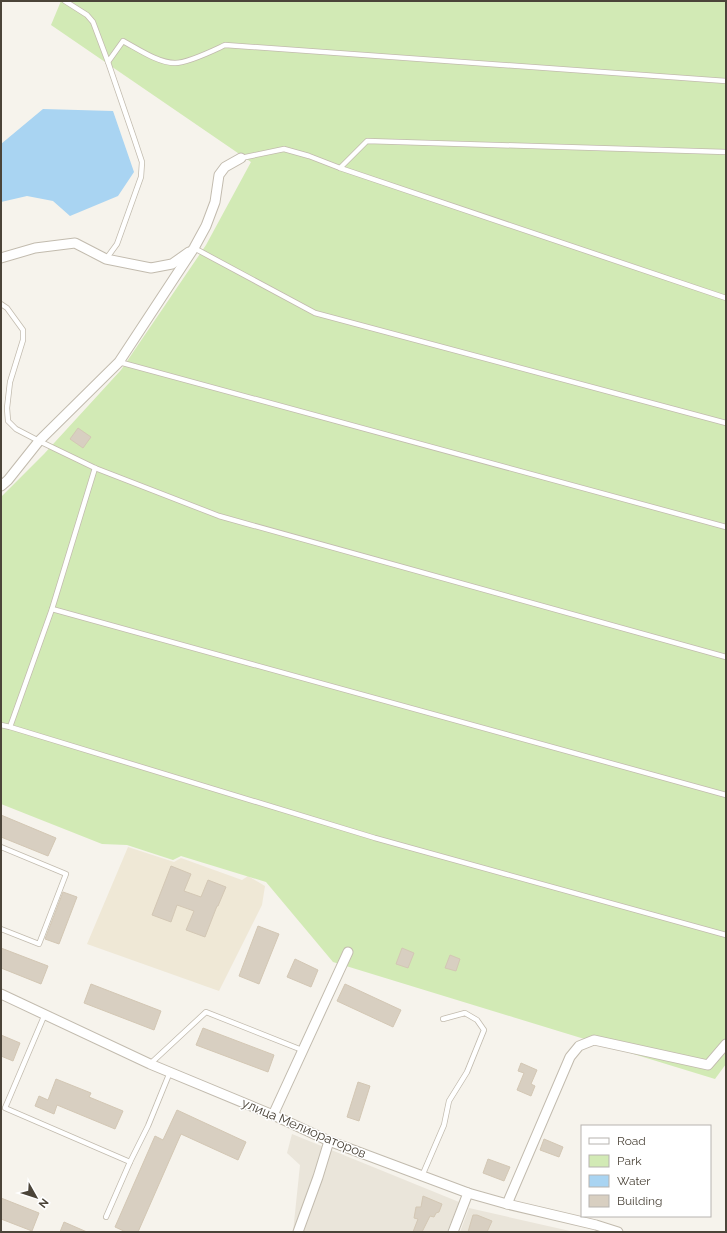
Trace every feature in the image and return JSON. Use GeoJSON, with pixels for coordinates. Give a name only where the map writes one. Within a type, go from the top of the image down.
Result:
{"type":"FeatureCollection","features":[{"type":"Feature","properties":{"kind":"street"},"geometry":{"type":"LineString","coordinates":[[1,486],[8,480],[39,441],[118,362],[194,248],[206,226],[215,202],[219,176],[225,167],[241,158]]}},
{"type":"Feature","properties":{"kind":"street"},"geometry":{"type":"LineString","coordinates":[[1,258],[35,248],[75,243],[106,259],[151,268],[172,264],[194,248]]}},
{"type":"Feature","properties":{"kind":"street"},"geometry":{"type":"LineString","coordinates":[[273,1115],[348,952]]}},
{"type":"Feature","properties":{"kind":"street","name":"улица Мелиораторов"},"geometry":{"type":"LineString","coordinates":[[1,994],[150,1064],[273,1115],[329,1142],[468,1193],[597,1229],[618,1232]]}},
{"type":"Feature","properties":{"kind":"street"},"geometry":{"type":"LineString","coordinates":[[507,1204],[570,1057],[579,1046],[594,1040],[708,1065],[726,1044]]}},
{"type":"Feature","properties":{"kind":"street"},"geometry":{"type":"LineString","coordinates":[[298,1232],[329,1142]]}},
{"type":"Feature","properties":{"kind":"street"},"geometry":{"type":"LineString","coordinates":[[453,1232],[468,1193]]}},
{"type":"Feature","properties":{"kind":"lane"},"geometry":{"type":"LineString","coordinates":[[65,1],[87,15],[92,22],[108,62],[142,162],[141,177],[117,244],[106,259]]}},
{"type":"Feature","properties":{"kind":"lane"},"geometry":{"type":"LineString","coordinates":[[108,62],[123,41],[159,60],[175,63],[183,62],[225,46],[726,82]]}},
{"type":"Feature","properties":{"kind":"lane"},"geometry":{"type":"LineString","coordinates":[[340,168],[367,141],[726,152]]}},
{"type":"Feature","properties":{"kind":"lane"},"geometry":{"type":"LineString","coordinates":[[241,158],[284,149],[309,156],[340,168],[726,298]]}},
{"type":"Feature","properties":{"kind":"lane"},"geometry":{"type":"LineString","coordinates":[[194,248],[315,313],[726,423]]}},
{"type":"Feature","properties":{"kind":"lane"},"geometry":{"type":"LineString","coordinates":[[1,304],[7,308],[23,330],[23,340],[10,382],[7,408],[8,421],[16,430],[95,468],[219,516],[726,657]]}},
{"type":"Feature","properties":{"kind":"lane"},"geometry":{"type":"LineString","coordinates":[[118,362],[726,527]]}},
{"type":"Feature","properties":{"kind":"lane"},"geometry":{"type":"LineString","coordinates":[[10,727],[52,609],[95,468]]}},
{"type":"Feature","properties":{"kind":"lane"},"geometry":{"type":"LineString","coordinates":[[52,609],[726,795]]}},
{"type":"Feature","properties":{"kind":"lane"},"geometry":{"type":"LineString","coordinates":[[1,725],[375,838],[726,935]]}},
{"type":"Feature","properties":{"kind":"lane"},"geometry":{"type":"LineString","coordinates":[[1,847],[66,874],[40,944],[1,929]]}},
{"type":"Feature","properties":{"kind":"lane"},"geometry":{"type":"LineString","coordinates":[[150,1064],[206,1012],[302,1050]]}},
{"type":"Feature","properties":{"kind":"lane"},"geometry":{"type":"LineString","coordinates":[[422,1176],[444,1125],[450,1101],[467,1072],[484,1030],[477,1020],[465,1013],[443,1019]]}},
{"type":"Feature","properties":{"kind":"lane"},"geometry":{"type":"LineString","coordinates":[[45,1014],[5,1108],[130,1162]]}},
{"type":"Feature","properties":{"kind":"lane"},"geometry":{"type":"LineString","coordinates":[[106,1217],[130,1162],[148,1126],[170,1072]]}},
{"type":"Feature","properties":{"kind":"shaded area"},"geometry":{"type":"Polygon","coordinates":[[[128,847],[174,862],[181,858],[242,880],[248,876],[265,886],[262,905],[219,991],[87,944],[128,847]]]}},
{"type":"Feature","properties":{"kind":"shaded area"},"geometry":{"type":"Polygon","coordinates":[[[292,1134],[459,1202],[447,1232],[293,1232],[300,1165],[287,1153],[292,1134]]]}},
{"type":"Feature","properties":{"kind":"shaded area"},"geometry":{"type":"Polygon","coordinates":[[[469,1208],[570,1231],[460,1232],[469,1208]]]}},
{"type":"Feature","properties":{"kind":"green space"},"geometry":{"type":"Polygon","coordinates":[[[61,1],[726,1],[726,1064],[715,1079],[333,962],[266,882],[181,856],[173,860],[127,845],[102,844],[1,804],[1,497],[44,454],[121,370],[206,245],[251,162],[51,25],[61,1]]]}},
{"type":"Feature","properties":{"kind":"water"},"geometry":{"type":"Polygon","coordinates":[[[43,109],[113,111],[134,172],[118,196],[70,216],[53,201],[27,196],[1,202],[1,144],[43,109]]]}},
{"type":"Feature","properties":{"kind":"building"},"geometry":{"type":"Polygon","coordinates":[[[78,428],[91,437],[83,448],[70,439],[78,428]]]}},
{"type":"Feature","properties":{"kind":"building"},"geometry":{"type":"Polygon","coordinates":[[[1,815],[56,838],[48,856],[1,837],[1,815]]]}},
{"type":"Feature","properties":{"kind":"building"},"geometry":{"type":"Polygon","coordinates":[[[171,866],[191,874],[184,891],[201,897],[208,880],[226,887],[205,937],[186,930],[194,911],[177,905],[171,922],[152,915],[171,866]]]}},
{"type":"Feature","properties":{"kind":"building"},"geometry":{"type":"Polygon","coordinates":[[[63,892],[77,897],[59,944],[45,939],[63,892]]]}},
{"type":"Feature","properties":{"kind":"building"},"geometry":{"type":"Polygon","coordinates":[[[258,926],[279,934],[259,984],[239,976],[258,926]]]}},
{"type":"Feature","properties":{"kind":"building"},"geometry":{"type":"Polygon","coordinates":[[[1,948],[48,966],[41,984],[1,968],[1,948]]]}},
{"type":"Feature","properties":{"kind":"building"},"geometry":{"type":"Polygon","coordinates":[[[402,948],[414,953],[408,968],[396,964],[402,948]]]}},
{"type":"Feature","properties":{"kind":"building"},"geometry":{"type":"Polygon","coordinates":[[[450,955],[460,959],[456,971],[445,968],[450,955]]]}},
{"type":"Feature","properties":{"kind":"building"},"geometry":{"type":"Polygon","coordinates":[[[295,959],[318,970],[311,987],[287,977],[295,959]]]}},
{"type":"Feature","properties":{"kind":"building"},"geometry":{"type":"Polygon","coordinates":[[[91,984],[161,1011],[154,1030],[84,1003],[91,984]]]}},
{"type":"Feature","properties":{"kind":"building"},"geometry":{"type":"Polygon","coordinates":[[[345,984],[401,1010],[393,1027],[337,1001],[345,984]]]}},
{"type":"Feature","properties":{"kind":"building"},"geometry":{"type":"Polygon","coordinates":[[[203,1028],[274,1055],[268,1072],[196,1045],[203,1028]]]}},
{"type":"Feature","properties":{"kind":"building"},"geometry":{"type":"Polygon","coordinates":[[[1,1035],[20,1043],[13,1061],[1,1056],[1,1035]]]}},
{"type":"Feature","properties":{"kind":"building"},"geometry":{"type":"Polygon","coordinates":[[[521,1063],[537,1070],[531,1084],[535,1086],[531,1096],[517,1090],[524,1073],[518,1071],[521,1063]]]}},
{"type":"Feature","properties":{"kind":"building"},"geometry":{"type":"Polygon","coordinates":[[[56,1079],[91,1093],[89,1097],[123,1111],[115,1129],[57,1105],[54,1114],[35,1106],[39,1096],[48,1100],[56,1079]]]}},
{"type":"Feature","properties":{"kind":"building"},"geometry":{"type":"Polygon","coordinates":[[[358,1082],[370,1086],[359,1121],[347,1117],[358,1082]]]}},
{"type":"Feature","properties":{"kind":"building"},"geometry":{"type":"Polygon","coordinates":[[[177,1110],[246,1142],[238,1160],[181,1134],[138,1232],[126,1232],[115,1227],[155,1136],[163,1140],[177,1110]]]}},
{"type":"Feature","properties":{"kind":"building"},"geometry":{"type":"Polygon","coordinates":[[[544,1139],[563,1147],[559,1157],[540,1150],[544,1139]]]}},
{"type":"Feature","properties":{"kind":"building"},"geometry":{"type":"Polygon","coordinates":[[[488,1159],[510,1167],[504,1181],[483,1173],[488,1159]]]}},
{"type":"Feature","properties":{"kind":"building"},"geometry":{"type":"Polygon","coordinates":[[[423,1196],[442,1204],[439,1212],[436,1213],[434,1217],[430,1216],[422,1232],[413,1232],[418,1219],[414,1218],[416,1207],[421,1207],[423,1196]]]}},
{"type":"Feature","properties":{"kind":"building"},"geometry":{"type":"Polygon","coordinates":[[[1,1198],[39,1213],[32,1231],[1,1219],[1,1198]]]}},
{"type":"Feature","properties":{"kind":"building"},"geometry":{"type":"Polygon","coordinates":[[[473,1215],[477,1215],[492,1221],[487,1232],[468,1232],[473,1215]]]}},
{"type":"Feature","properties":{"kind":"building"},"geometry":{"type":"Polygon","coordinates":[[[64,1222],[87,1232],[60,1232],[64,1222]]]}}]}
